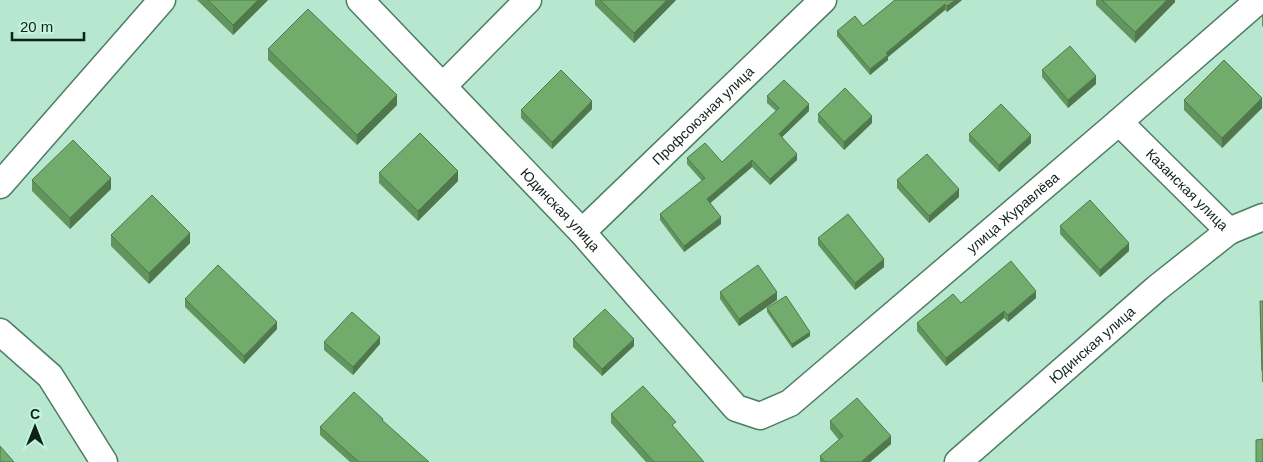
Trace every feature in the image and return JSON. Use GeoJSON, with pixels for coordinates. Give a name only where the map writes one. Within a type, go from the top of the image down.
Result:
{"type":"FeatureCollection","features":[{"type":"Feature","properties":{"kind":"street"},"geometry":{"type":"LineString","coordinates":[[0,185],[162,0]]}},
{"type":"Feature","properties":{"kind":"street","name":"Юдинская улица"},"geometry":{"type":"LineString","coordinates":[[360,0],[582,232],[736,408],[760,416]]}},
{"type":"Feature","properties":{"kind":"street"},"geometry":{"type":"LineString","coordinates":[[443,86],[528,0]]}},
{"type":"Feature","properties":{"kind":"street","name":"Профсоюзная улица"},"geometry":{"type":"LineString","coordinates":[[582,232],[823,0]]}},
{"type":"Feature","properties":{"kind":"street","name":"улица Журавлёва"},"geometry":{"type":"LineString","coordinates":[[760,416],[790,403],[1259,0]]}},
{"type":"Feature","properties":{"kind":"street","name":"Казанская улица"},"geometry":{"type":"LineString","coordinates":[[1119,122],[1229,231],[1263,217]]}},
{"type":"Feature","properties":{"kind":"street","name":"Юдинская улица"},"geometry":{"type":"LineString","coordinates":[[958,462],[1157,288],[1229,231]]}},
{"type":"Feature","properties":{"kind":"street"},"geometry":{"type":"LineString","coordinates":[[0,332],[50,376],[104,462]]}},
{"type":"Feature","properties":{"kind":"building"},"geometry":{"type":"Polygon","coordinates":[[[208,0],[258,0],[233,25],[208,0]]]}},
{"type":"Feature","properties":{"kind":"building"},"geometry":{"type":"Polygon","coordinates":[[[600,0],[667,0],[634,33],[600,0]]]}},
{"type":"Feature","properties":{"kind":"building"},"geometry":{"type":"Polygon","coordinates":[[[895,0],[955,0],[947,6],[945,4],[886,53],[888,55],[870,69],[837,31],[855,16],[863,26],[895,0]]]}},
{"type":"Feature","properties":{"kind":"building"},"geometry":{"type":"Polygon","coordinates":[[[1102,0],[1167,0],[1135,32],[1102,0]]]}},
{"type":"Feature","properties":{"kind":"building"},"geometry":{"type":"Polygon","coordinates":[[[308,9],[397,95],[357,135],[268,49],[308,9]]]}},
{"type":"Feature","properties":{"kind":"building"},"geometry":{"type":"Polygon","coordinates":[[[1070,46],[1096,76],[1068,100],[1042,70],[1070,46]]]}},
{"type":"Feature","properties":{"kind":"building"},"geometry":{"type":"Polygon","coordinates":[[[1224,60],[1262,98],[1222,138],[1184,100],[1224,60]]]}},
{"type":"Feature","properties":{"kind":"building"},"geometry":{"type":"Polygon","coordinates":[[[561,70],[592,101],[552,142],[521,110],[561,70]]]}},
{"type":"Feature","properties":{"kind":"building"},"geometry":{"type":"Polygon","coordinates":[[[784,80],[809,104],[779,134],[797,154],[770,179],[752,160],[707,199],[721,217],[684,246],[660,214],[705,178],[687,158],[705,143],[722,162],[779,108],[767,96],[784,80]]]}},
{"type":"Feature","properties":{"kind":"building"},"geometry":{"type":"Polygon","coordinates":[[[845,88],[872,116],[844,142],[818,114],[845,88]]]}},
{"type":"Feature","properties":{"kind":"building"},"geometry":{"type":"Polygon","coordinates":[[[1001,104],[1031,135],[999,165],[969,134],[1001,104]]]}},
{"type":"Feature","properties":{"kind":"building"},"geometry":{"type":"Polygon","coordinates":[[[420,133],[458,171],[418,211],[379,173],[420,133]]]}},
{"type":"Feature","properties":{"kind":"building"},"geometry":{"type":"Polygon","coordinates":[[[73,140],[111,178],[70,218],[32,180],[73,140]]]}},
{"type":"Feature","properties":{"kind":"building"},"geometry":{"type":"Polygon","coordinates":[[[927,154],[959,189],[929,216],[897,180],[927,154]]]}},
{"type":"Feature","properties":{"kind":"building"},"geometry":{"type":"Polygon","coordinates":[[[152,195],[190,233],[149,273],[111,235],[152,195]]]}},
{"type":"Feature","properties":{"kind":"building"},"geometry":{"type":"Polygon","coordinates":[[[1090,200],[1129,243],[1100,270],[1060,226],[1090,200]]]}},
{"type":"Feature","properties":{"kind":"building"},"geometry":{"type":"Polygon","coordinates":[[[848,214],[884,259],[855,283],[818,238],[848,214]]]}},
{"type":"Feature","properties":{"kind":"building"},"geometry":{"type":"Polygon","coordinates":[[[1011,261],[1036,291],[1008,315],[1004,311],[946,358],[917,323],[953,294],[961,303],[1011,261]]]}},
{"type":"Feature","properties":{"kind":"building"},"geometry":{"type":"Polygon","coordinates":[[[218,265],[277,322],[244,356],[185,299],[218,265]]]}},
{"type":"Feature","properties":{"kind":"building"},"geometry":{"type":"Polygon","coordinates":[[[758,265],[777,292],[739,319],[720,292],[758,265]]]}},
{"type":"Feature","properties":{"kind":"building"},"geometry":{"type":"Polygon","coordinates":[[[786,296],[810,332],[792,344],[767,308],[786,296]]]}},
{"type":"Feature","properties":{"kind":"building"},"geometry":{"type":"Polygon","coordinates":[[[1260,301],[1263,301],[1263,371],[1262,371],[1260,301]]]}},
{"type":"Feature","properties":{"kind":"building"},"geometry":{"type":"Polygon","coordinates":[[[605,309],[634,339],[602,369],[573,339],[605,309]]]}},
{"type":"Feature","properties":{"kind":"building"},"geometry":{"type":"Polygon","coordinates":[[[352,312],[380,337],[353,367],[324,342],[352,312]]]}},
{"type":"Feature","properties":{"kind":"building"},"geometry":{"type":"Polygon","coordinates":[[[643,386],[676,422],[672,425],[704,462],[654,462],[611,414],[643,386]]]}},
{"type":"Feature","properties":{"kind":"building"},"geometry":{"type":"Polygon","coordinates":[[[354,392],[429,462],[359,462],[320,427],[354,392]]]}},
{"type":"Feature","properties":{"kind":"building"},"geometry":{"type":"Polygon","coordinates":[[[857,398],[891,436],[861,462],[825,462],[820,456],[843,436],[830,421],[857,398]]]}},
{"type":"Feature","properties":{"kind":"building"},"geometry":{"type":"Polygon","coordinates":[[[1263,439],[1263,462],[1256,462],[1256,440],[1263,439]]]}},
{"type":"Feature","properties":{"kind":"building"},"geometry":{"type":"Polygon","coordinates":[[[0,446],[14,462],[0,462],[0,446]]]}}]}
